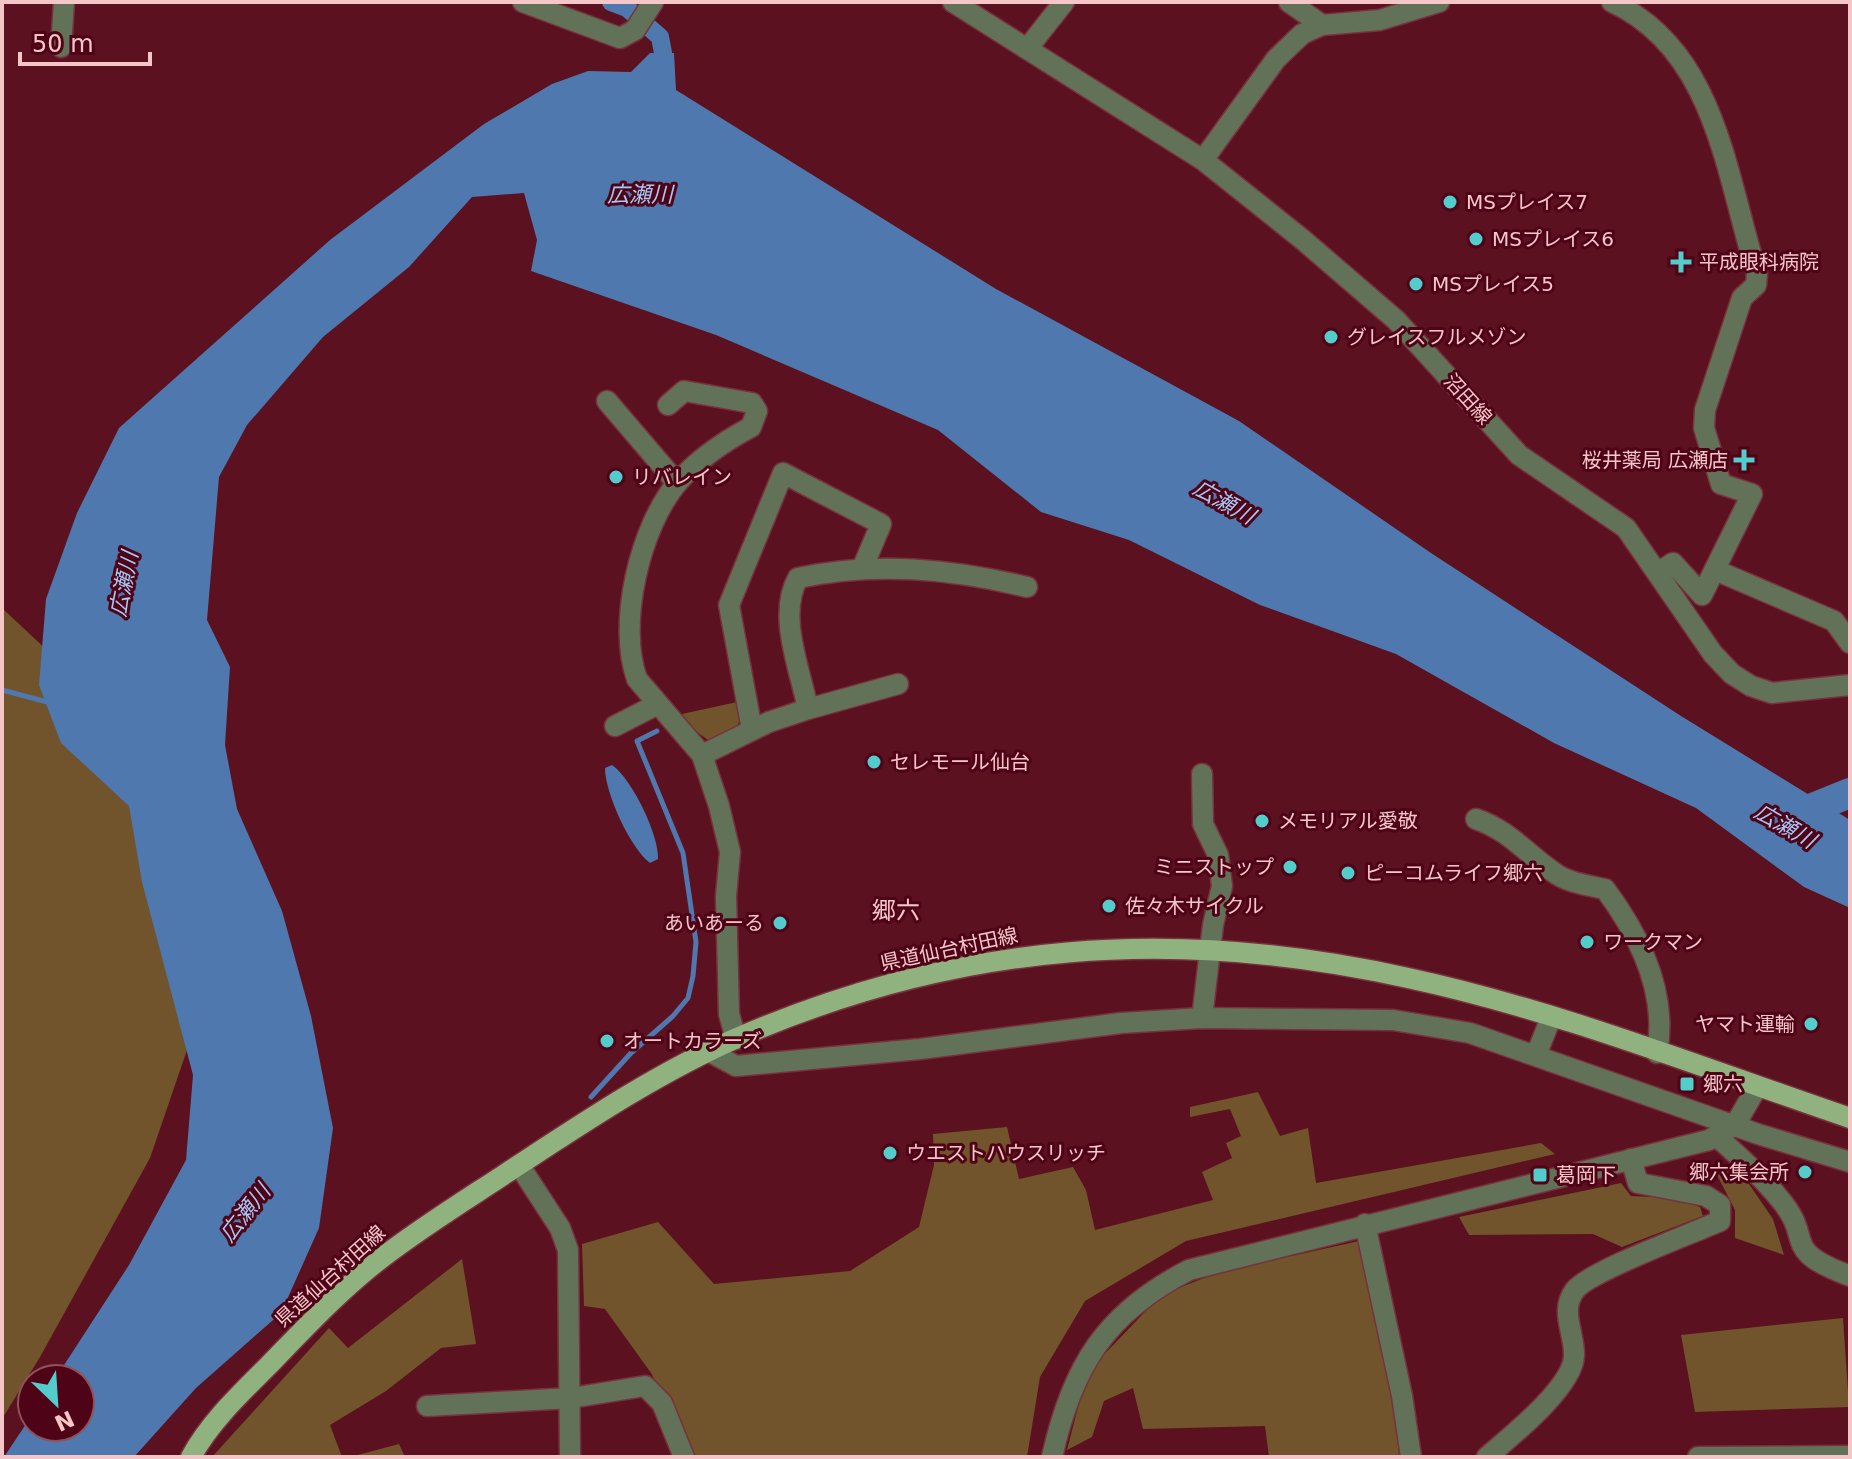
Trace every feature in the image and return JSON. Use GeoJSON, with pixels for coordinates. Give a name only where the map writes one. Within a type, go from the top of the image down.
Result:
{"type":"FeatureCollection","features":[{"type":"Feature","properties":{"kind":"main road","name":"県道仙台村田線"},"geometry":{"type":"LineString","coordinates":[[191,1457],[202,1437],[231,1403],[332,1301],[380,1259],[639,1089],[736,1039],[832,1001],[974,964],[1124,946],[1257,953],[1406,977],[1551,1018],[1850,1118]]}},
{"type":"Feature","properties":{"kind":"street"},"geometry":{"type":"LineString","coordinates":[[61,47],[64,2]]}},
{"type":"Feature","properties":{"kind":"street"},"geometry":{"type":"LineString","coordinates":[[523,2],[620,38],[635,30],[650,7]]}},
{"type":"Feature","properties":{"kind":"street","name":"沼田線"},"geometry":{"type":"LineString","coordinates":[[953,2],[1203,160],[1396,320],[1519,455],[1626,528],[1713,654],[1751,686],[1772,693],[1850,685]]}},
{"type":"Feature","properties":{"kind":"street"},"geometry":{"type":"LineString","coordinates":[[1027,49],[1064,2]]}},
{"type":"Feature","properties":{"kind":"street"},"geometry":{"type":"LineString","coordinates":[[1289,2],[1322,25]]}},
{"type":"Feature","properties":{"kind":"street"},"geometry":{"type":"LineString","coordinates":[[1203,160],[1276,59],[1302,34],[1322,25],[1380,20],[1439,2]]}},
{"type":"Feature","properties":{"kind":"street"},"geometry":{"type":"LineString","coordinates":[[1612,2],[1646,20],[1673,48],[1695,84],[1727,156],[1732,190],[1757,274],[1756,285],[1742,298],[1705,410],[1704,428],[1721,484],[1752,494],[1702,595],[1673,563],[1659,572]]}},
{"type":"Feature","properties":{"kind":"street"},"geometry":{"type":"LineString","coordinates":[[668,405],[684,391],[752,403],[757,411],[751,427],[714,447],[677,483],[656,515],[631,598],[632,666],[637,679],[702,755],[730,852],[726,896],[729,1014],[736,1039]]}},
{"type":"Feature","properties":{"kind":"street"},"geometry":{"type":"LineString","coordinates":[[607,401],[677,483]]}},
{"type":"Feature","properties":{"kind":"street"},"geometry":{"type":"LineString","coordinates":[[752,730],[729,605],[783,473],[881,524],[862,569]]}},
{"type":"Feature","properties":{"kind":"street"},"geometry":{"type":"LineString","coordinates":[[808,709],[788,613],[790,592],[798,578],[862,569],[972,574],[1027,587]]}},
{"type":"Feature","properties":{"kind":"street"},"geometry":{"type":"LineString","coordinates":[[1715,570],[1834,621],[1850,643]]}},
{"type":"Feature","properties":{"kind":"street"},"geometry":{"type":"LineString","coordinates":[[702,755],[752,730],[808,709],[898,684]]}},
{"type":"Feature","properties":{"kind":"street"},"geometry":{"type":"LineString","coordinates":[[615,726],[658,704]]}},
{"type":"Feature","properties":{"kind":"street"},"geometry":{"type":"LineString","coordinates":[[1202,774],[1203,824],[1218,855],[1222,886],[1209,949],[1202,1018]]}},
{"type":"Feature","properties":{"kind":"street"},"geometry":{"type":"LineString","coordinates":[[1476,819],[1499,827],[1517,839],[1553,873],[1573,882],[1605,889],[1644,951],[1651,972],[1660,1036],[1657,1053]]}},
{"type":"Feature","properties":{"kind":"street"},"geometry":{"type":"LineString","coordinates":[[710,1052],[736,1066],[1202,1018],[1393,1020],[1470,1033],[1850,1162]]}},
{"type":"Feature","properties":{"kind":"street"},"geometry":{"type":"LineString","coordinates":[[1536,1055],[1551,1018]]}},
{"type":"Feature","properties":{"kind":"street"},"geometry":{"type":"LineString","coordinates":[[1052,1457],[1064,1404],[1094,1350],[1127,1310],[1189,1270],[1716,1136],[1735,1125],[1757,1087]]}},
{"type":"Feature","properties":{"kind":"street"},"geometry":{"type":"LineString","coordinates":[[1716,1136],[1780,1199],[1789,1214],[1802,1251],[1817,1264],[1850,1276]]}},
{"type":"Feature","properties":{"kind":"street"},"geometry":{"type":"LineString","coordinates":[[1487,1457],[1547,1405],[1575,1358],[1567,1310],[1576,1289],[1602,1272],[1720,1221],[1720,1205],[1706,1196],[1638,1183],[1631,1159]]}},
{"type":"Feature","properties":{"kind":"street"},"geometry":{"type":"LineString","coordinates":[[519,1165],[560,1228],[568,1250],[570,1457]]}},
{"type":"Feature","properties":{"kind":"street"},"geometry":{"type":"LineString","coordinates":[[1365,1224],[1402,1396],[1411,1457]]}},
{"type":"Feature","properties":{"kind":"street"},"geometry":{"type":"LineString","coordinates":[[427,1406],[571,1398],[645,1386],[662,1403],[684,1457]]}},
{"type":"Feature","properties":{"kind":"street"},"geometry":{"type":"LineString","coordinates":[[1698,1457],[1850,1456]]}},
{"type":"Feature","properties":{"kind":"shaded area"},"geometry":{"type":"Polygon","coordinates":[[[2,608],[83,684],[157,789],[198,1018],[150,1158],[36,1363],[16,1363],[16,1396],[2,1419],[2,608]]]}},
{"type":"Feature","properties":{"kind":"shaded area"},"geometry":{"type":"Polygon","coordinates":[[[737,702],[740,718],[736,732],[714,744],[691,728],[682,714],[737,702]]]}},
{"type":"Feature","properties":{"kind":"shaded area"},"geometry":{"type":"Polygon","coordinates":[[[1258,1092],[1280,1136],[1308,1128],[1316,1183],[1541,1143],[1555,1154],[1186,1241],[1085,1301],[1040,1377],[1027,1457],[694,1457],[651,1373],[605,1309],[584,1306],[582,1244],[658,1222],[714,1284],[850,1271],[919,1227],[934,1165],[933,1134],[1007,1127],[1019,1179],[1073,1167],[1086,1190],[1095,1230],[1213,1200],[1202,1172],[1232,1158],[1226,1143],[1241,1136],[1230,1109],[1190,1117],[1190,1107],[1258,1092]]]}},
{"type":"Feature","properties":{"kind":"shaded area"},"geometry":{"type":"Polygon","coordinates":[[[1738,1168],[1773,1219],[1784,1255],[1735,1238],[1735,1210],[1715,1171],[1738,1168]]]}},
{"type":"Feature","properties":{"kind":"shaded area"},"geometry":{"type":"Polygon","coordinates":[[[1621,1183],[1631,1196],[1677,1198],[1700,1207],[1703,1216],[1622,1247],[1593,1234],[1469,1235],[1459,1217],[1621,1183]]]}},
{"type":"Feature","properties":{"kind":"shaded area"},"geometry":{"type":"Polygon","coordinates":[[[1359,1241],[1396,1398],[1399,1457],[1269,1457],[1265,1426],[1143,1429],[1133,1388],[1104,1401],[1092,1437],[1067,1450],[1080,1399],[1095,1364],[1161,1295],[1219,1272],[1359,1241]]]}},
{"type":"Feature","properties":{"kind":"shaded area"},"geometry":{"type":"Polygon","coordinates":[[[462,1259],[476,1344],[441,1348],[386,1391],[330,1425],[342,1457],[212,1457],[329,1328],[348,1348],[462,1259]]]}},
{"type":"Feature","properties":{"kind":"shaded area"},"geometry":{"type":"Polygon","coordinates":[[[1843,1318],[1849,1407],[1695,1412],[1681,1335],[1843,1318]]]}},
{"type":"Feature","properties":{"kind":"shaded area"},"geometry":{"type":"Polygon","coordinates":[[[399,1444],[405,1457],[350,1457],[399,1444]]]}},
{"type":"Feature","properties":{"kind":"water","name":"広瀬川"},"geometry":{"type":"Polygon","coordinates":[[[650,53],[674,53],[676,90],[996,289],[1239,421],[1431,553],[1681,716],[1850,820],[1850,908],[1804,887],[1696,808],[1554,743],[1396,654],[1260,605],[1129,540],[1041,512],[938,430],[716,335],[531,271],[537,240],[524,193],[472,197],[409,267],[323,337],[247,425],[219,477],[207,620],[230,667],[225,745],[237,809],[282,911],[311,1016],[333,1128],[319,1228],[281,1313],[196,1388],[134,1457],[4,1457],[16,1439],[16,1443],[96,1443],[96,1363],[65,1363],[129,1265],[186,1160],[193,1075],[142,882],[129,806],[61,743],[39,685],[46,599],[77,513],[119,428],[330,240],[484,124],[552,84],[588,71],[631,72],[650,53]]]}},
{"type":"Feature","properties":{"kind":"water"},"geometry":{"type":"Polygon","coordinates":[[[612,765],[628,782],[649,822],[658,859],[650,863],[627,833],[614,805],[605,768],[612,765]]]}},
{"type":"Feature","properties":{"kind":"waterway"},"geometry":{"type":"LineString","coordinates":[[611,2],[627,8],[660,37],[663,53]]}},
{"type":"Feature","properties":{"kind":"waterway"},"geometry":{"type":"LineString","coordinates":[[2,690],[51,703]]}},
{"type":"Feature","properties":{"kind":"waterway"},"geometry":{"type":"LineString","coordinates":[[591,1097],[631,1053],[673,1016],[688,998],[693,976],[696,942],[683,853],[637,741],[657,731]]}},
{"type":"Feature","properties":{"kind":"waterway"},"geometry":{"type":"LineString","coordinates":[[1788,818],[1850,793]]}},
{"type":"Feature","properties":{"kind":"place","name":"MSプレイス7"},"geometry":{"type":"Point","coordinates":[1450,202]}},
{"type":"Feature","properties":{"kind":"place","name":"MSプレイス6"},"geometry":{"type":"Point","coordinates":[1476,239]}},
{"type":"Feature","properties":{"kind":"place","name":"平成眼科病院"},"geometry":{"type":"Point","coordinates":[1681,262]}},
{"type":"Feature","properties":{"kind":"place","name":"MSプレイス5"},"geometry":{"type":"Point","coordinates":[1416,284]}},
{"type":"Feature","properties":{"kind":"place","name":"グレイスフルメゾン"},"geometry":{"type":"Point","coordinates":[1331,337]}},
{"type":"Feature","properties":{"kind":"place","name":"桜井薬局 広瀬店"},"geometry":{"type":"Point","coordinates":[1744,460]}},
{"type":"Feature","properties":{"kind":"place","name":"リバレイン"},"geometry":{"type":"Point","coordinates":[616,477]}},
{"type":"Feature","properties":{"kind":"place","name":"セレモール仙台"},"geometry":{"type":"Point","coordinates":[874,762]}},
{"type":"Feature","properties":{"kind":"place","name":"メモリアル愛敬"},"geometry":{"type":"Point","coordinates":[1262,821]}},
{"type":"Feature","properties":{"kind":"place","name":"ミニストップ"},"geometry":{"type":"Point","coordinates":[1290,867]}},
{"type":"Feature","properties":{"kind":"place","name":"ピーコムライフ郷六"},"geometry":{"type":"Point","coordinates":[1348,873]}},
{"type":"Feature","properties":{"kind":"place","name":"佐々木サイクル"},"geometry":{"type":"Point","coordinates":[1109,906]}},
{"type":"Feature","properties":{"kind":"place","name":"あいあーる"},"geometry":{"type":"Point","coordinates":[780,923]}},
{"type":"Feature","properties":{"kind":"place","name":"ワークマン"},"geometry":{"type":"Point","coordinates":[1587,942]}},
{"type":"Feature","properties":{"kind":"place","name":"ヤマト運輸"},"geometry":{"type":"Point","coordinates":[1811,1024]}},
{"type":"Feature","properties":{"kind":"place","name":"オートカラーズ"},"geometry":{"type":"Point","coordinates":[607,1041]}},
{"type":"Feature","properties":{"kind":"place","name":"郷六"},"geometry":{"type":"Point","coordinates":[1687,1084]}},
{"type":"Feature","properties":{"kind":"place","name":"ウエストハウスリッチ"},"geometry":{"type":"Point","coordinates":[890,1153]}},
{"type":"Feature","properties":{"kind":"place","name":"郷六集会所"},"geometry":{"type":"Point","coordinates":[1805,1172]}},
{"type":"Feature","properties":{"kind":"place","name":"葛岡下"},"geometry":{"type":"Point","coordinates":[1540,1175]}},
{"type":"Feature","properties":{"kind":"district","name":"郷六"},"geometry":{"type":"Point","coordinates":[896,911]}}]}
